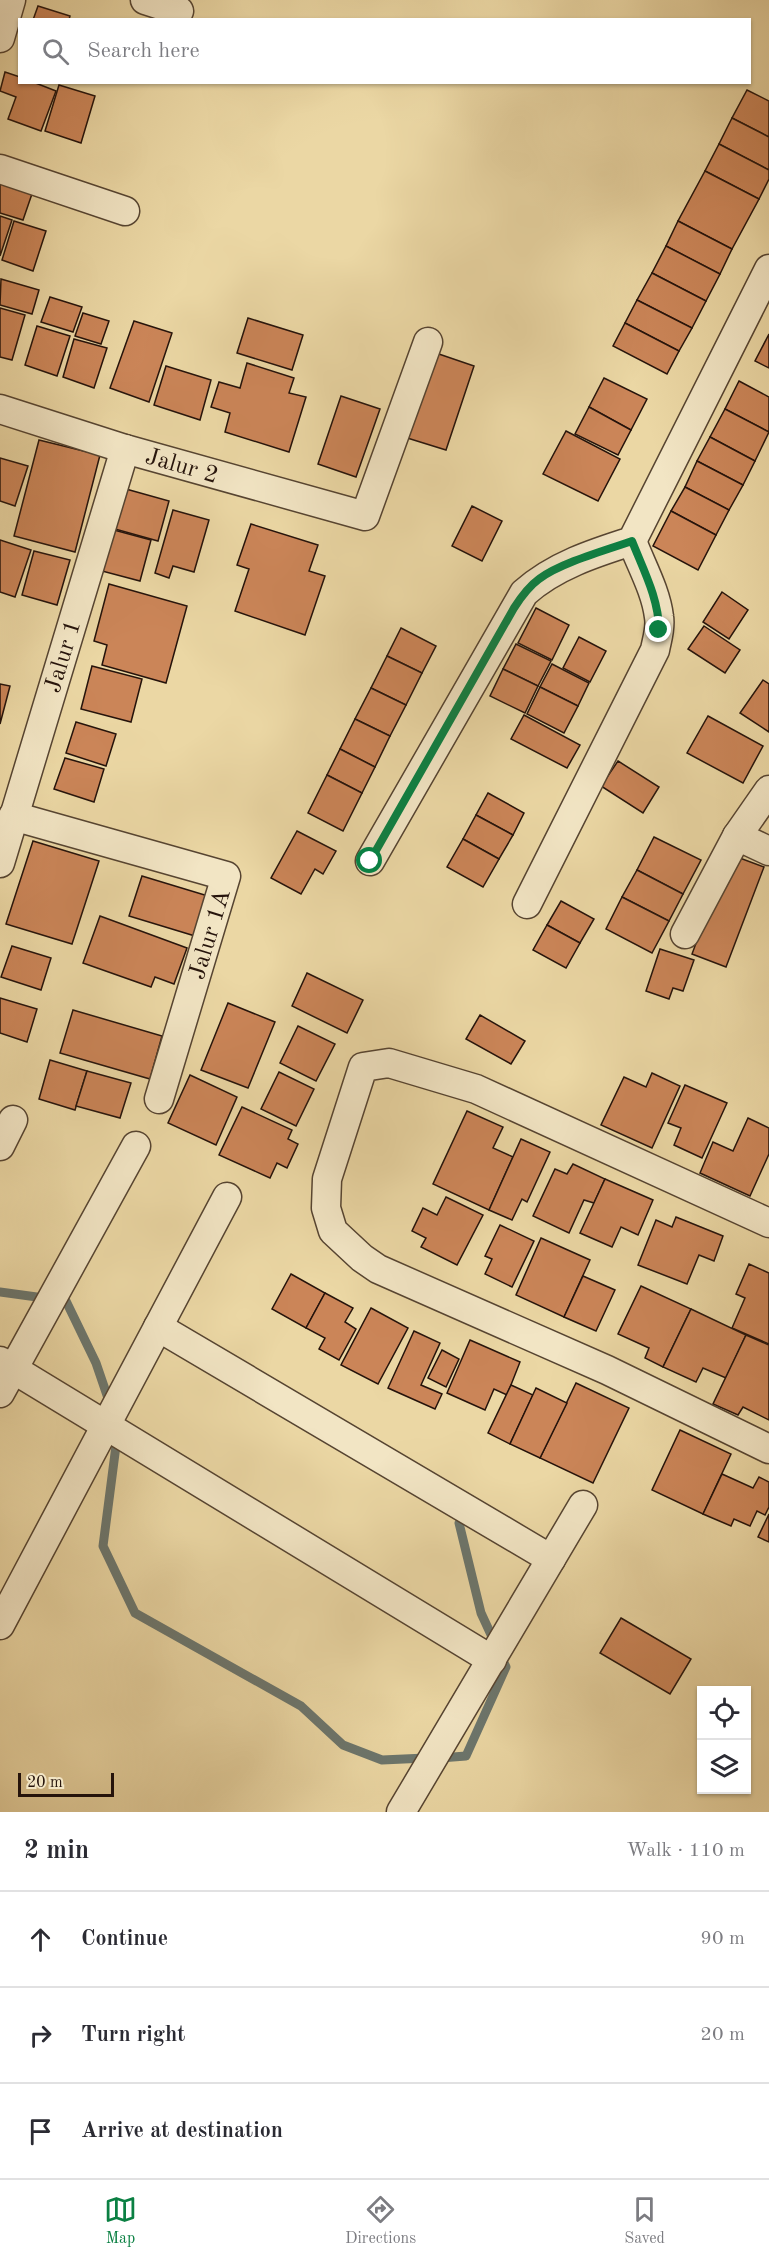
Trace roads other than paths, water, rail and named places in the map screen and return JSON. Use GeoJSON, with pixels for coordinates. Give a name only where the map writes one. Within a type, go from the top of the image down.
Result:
{"type":"FeatureCollection","features":[{"type":"Feature","properties":{"kind":"street"},"geometry":{"type":"LineString","coordinates":[[0,38],[11,0]]}},
{"type":"Feature","properties":{"kind":"street"},"geometry":{"type":"LineString","coordinates":[[145,0],[179,11]]}},
{"type":"Feature","properties":{"kind":"street"},"geometry":{"type":"LineString","coordinates":[[0,170],[125,211]]}},
{"type":"Feature","properties":{"kind":"street"},"geometry":{"type":"LineString","coordinates":[[370,861],[524,593],[540,578],[560,568],[632,541],[769,269]]}},
{"type":"Feature","properties":{"kind":"street","name":"Jalur 2"},"geometry":{"type":"LineString","coordinates":[[0,409],[125,449],[365,516],[428,342]]}},
{"type":"Feature","properties":{"kind":"street","name":"Jalur 1"},"geometry":{"type":"LineString","coordinates":[[0,863],[125,449]]}},
{"type":"Feature","properties":{"kind":"street"},"geometry":{"type":"LineString","coordinates":[[527,904],[655,650],[659,617],[632,541]]}},
{"type":"Feature","properties":{"kind":"street"},"geometry":{"type":"LineString","coordinates":[[685,934],[737,836],[769,790]]}},
{"type":"Feature","properties":{"kind":"street","name":"Jalur 1A"},"geometry":{"type":"LineString","coordinates":[[13,816],[226,876],[159,1099]]}},
{"type":"Feature","properties":{"kind":"street"},"geometry":{"type":"LineString","coordinates":[[737,836],[769,851]]}},
{"type":"Feature","properties":{"kind":"street"},"geometry":{"type":"LineString","coordinates":[[769,1223],[476,1089],[389,1063],[363,1066],[327,1179],[326,1208],[333,1231],[362,1258],[378,1269],[607,1371],[769,1449]]}},
{"type":"Feature","properties":{"kind":"street"},"geometry":{"type":"LineString","coordinates":[[0,1146],[13,1120]]}},
{"type":"Feature","properties":{"kind":"street"},"geometry":{"type":"LineString","coordinates":[[0,1393],[7,1364],[136,1146]]}},
{"type":"Feature","properties":{"kind":"street"},"geometry":{"type":"LineString","coordinates":[[0,1624],[227,1197]]}},
{"type":"Feature","properties":{"kind":"street"},"geometry":{"type":"LineString","coordinates":[[158,1327],[551,1559]]}},
{"type":"Feature","properties":{"kind":"street"},"geometry":{"type":"LineString","coordinates":[[7,1364],[492,1660]]}},
{"type":"Feature","properties":{"kind":"street"},"geometry":{"type":"LineString","coordinates":[[401,1812],[583,1505]]}},
{"type":"Feature","properties":{"kind":"waterway"},"geometry":{"type":"LineString","coordinates":[[0,1292],[66,1301],[96,1363],[110,1404]]}},
{"type":"Feature","properties":{"kind":"waterway"},"geometry":{"type":"LineString","coordinates":[[117,1438],[103,1546],[135,1613],[301,1706],[343,1745],[382,1760],[426,1758]]}},
{"type":"Feature","properties":{"kind":"waterway"},"geometry":{"type":"LineString","coordinates":[[440,1758],[466,1756],[506,1667],[481,1613],[459,1523]]}}]}
